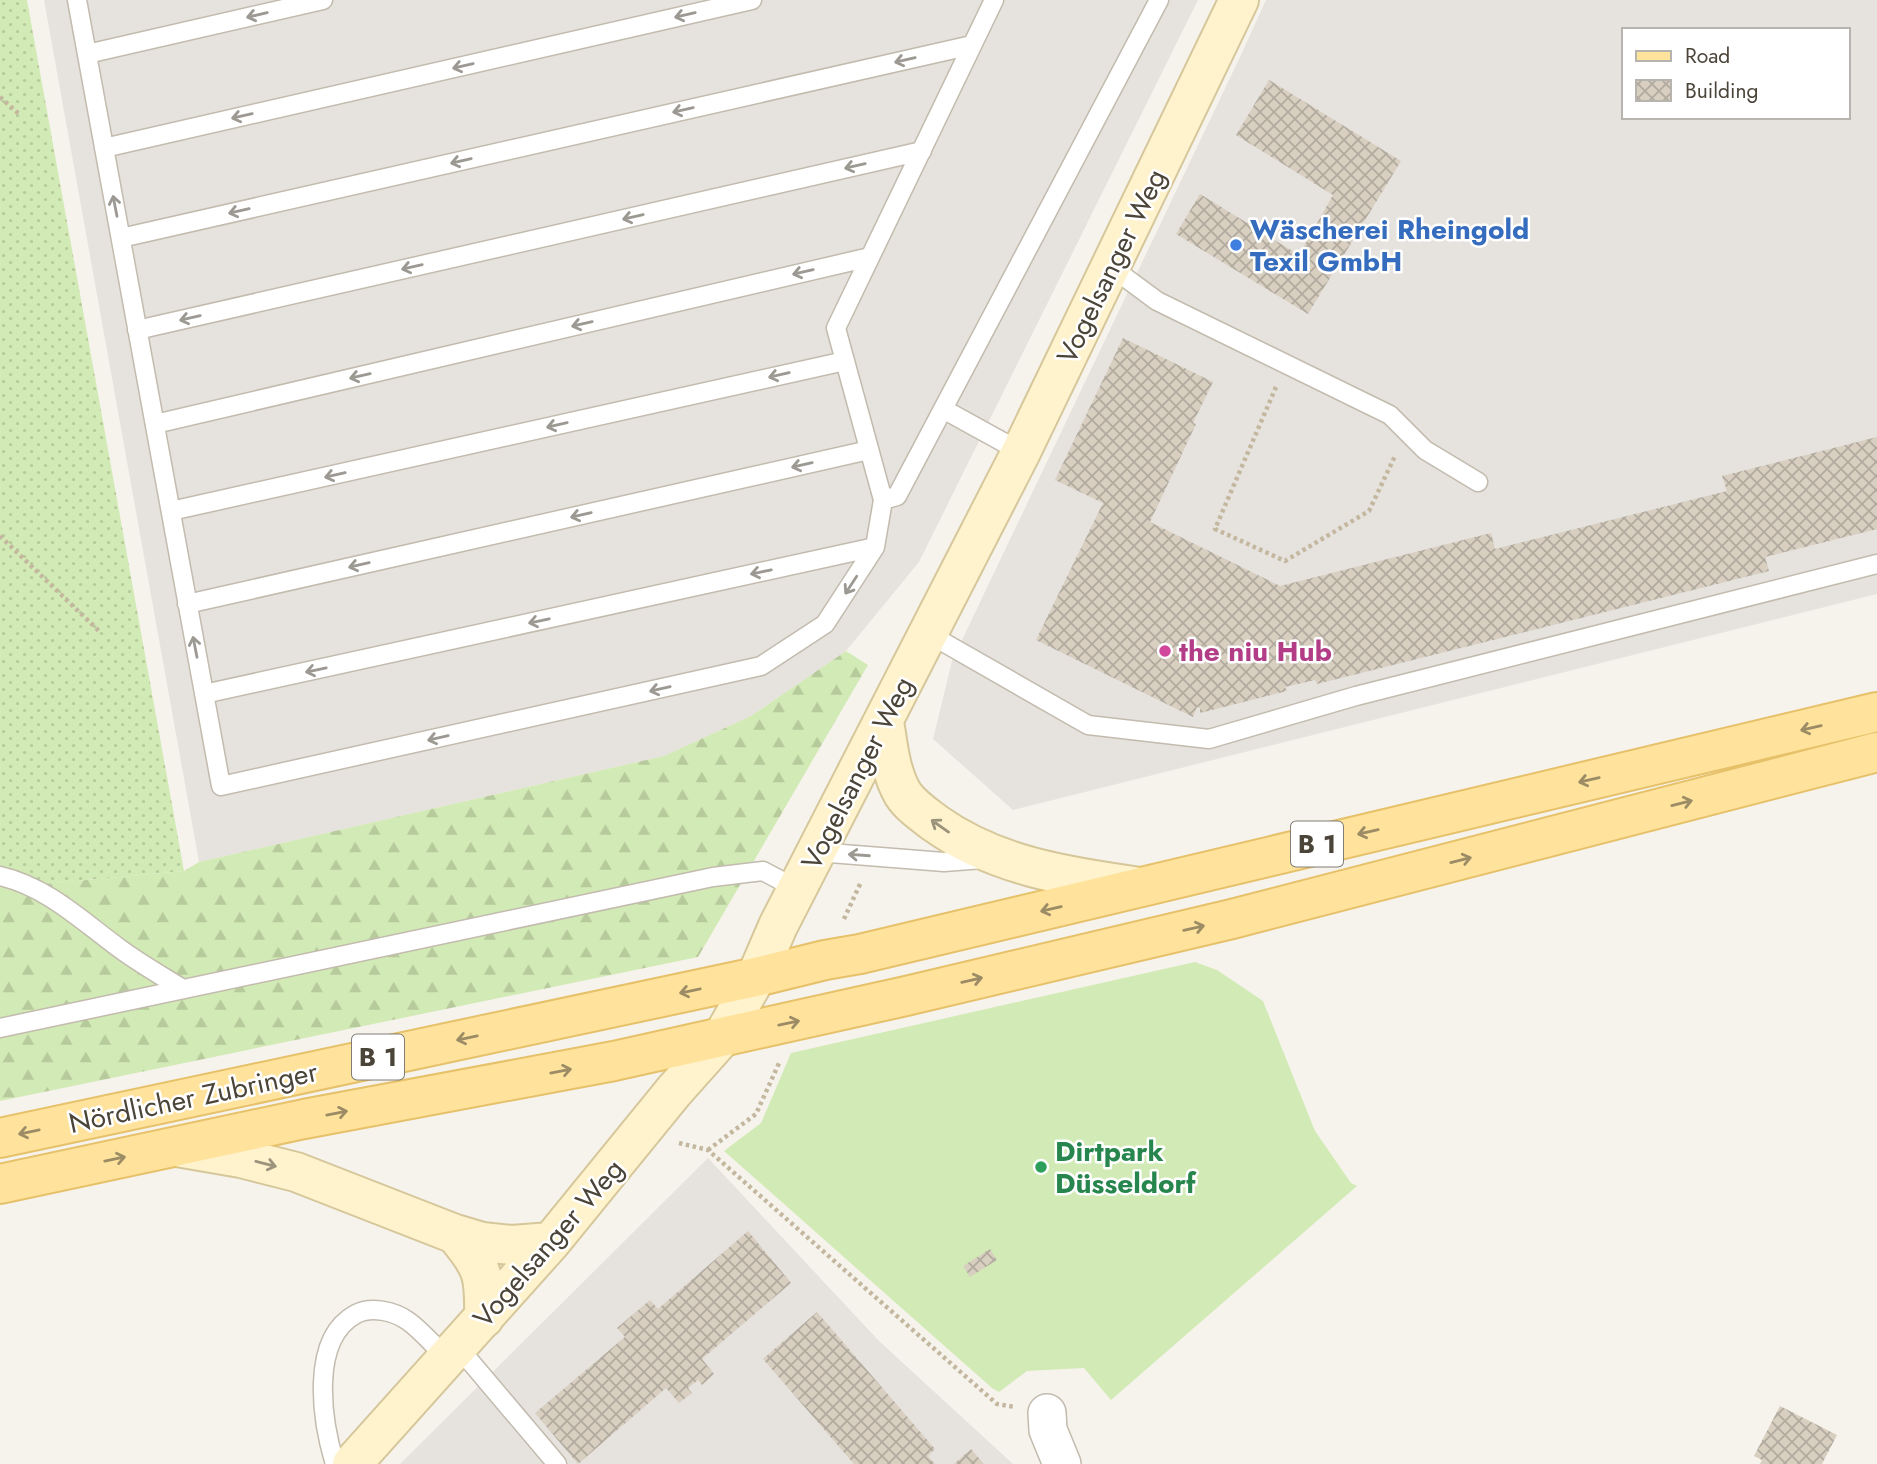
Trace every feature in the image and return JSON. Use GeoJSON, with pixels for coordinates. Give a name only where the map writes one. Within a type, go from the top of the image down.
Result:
{"type":"FeatureCollection","features":[{"type":"Feature","properties":{"kind":"main road","name":"B 1"},"geometry":{"type":"LineString","coordinates":[[756,977],[1877,712]]}},
{"type":"Feature","properties":{"kind":"main road","name":"B 1"},"geometry":{"type":"LineString","coordinates":[[723,1037],[1219,922],[1877,752]]}},
{"type":"Feature","properties":{"kind":"main road","name":"Nördlicher Zubringer"},"geometry":{"type":"LineString","coordinates":[[0,1138],[756,977]]}},
{"type":"Feature","properties":{"kind":"main road","name":"Nördlicher Zubringer"},"geometry":{"type":"LineString","coordinates":[[0,1184],[318,1117],[614,1061],[723,1037]]}},
{"type":"Feature","properties":{"kind":"street","name":"Vogelsanger Weg"},"geometry":{"type":"LineString","coordinates":[[352,1464],[551,1242],[674,1091],[723,1037],[756,977],[778,926],[1021,452],[1239,0]]}},
{"type":"Feature","properties":{"kind":"street"},"geometry":{"type":"LineString","coordinates":[[884,721],[896,779],[904,795],[917,810],[948,832],[1000,857],[1045,871],[1142,887]]}},
{"type":"Feature","properties":{"kind":"street"},"geometry":{"type":"LineString","coordinates":[[174,1147],[241,1158],[296,1172],[482,1242],[512,1245],[551,1242]]}},
{"type":"Feature","properties":{"kind":"street"},"geometry":{"type":"LineString","coordinates":[[455,1234],[475,1258],[485,1285],[484,1318]]}},
{"type":"Feature","properties":{"kind":"street"},"geometry":{"type":"LineString","coordinates":[[1047,1413],[1048,1430],[1062,1464]]}},
{"type":"Feature","properties":{"kind":"lane"},"geometry":{"type":"LineString","coordinates":[[77,0],[221,786],[761,666],[825,624],[875,547],[883,500],[836,327],[994,0]]}},
{"type":"Feature","properties":{"kind":"lane"},"geometry":{"type":"LineString","coordinates":[[87,54],[323,0]]}},
{"type":"Feature","properties":{"kind":"lane"},"geometry":{"type":"LineString","coordinates":[[104,148],[752,0]]}},
{"type":"Feature","properties":{"kind":"lane"},"geometry":{"type":"LineString","coordinates":[[883,500],[897,496],[1159,0]]}},
{"type":"Feature","properties":{"kind":"lane"},"geometry":{"type":"LineString","coordinates":[[121,238],[971,45]]}},
{"type":"Feature","properties":{"kind":"lane"},"geometry":{"type":"LineString","coordinates":[[137,330],[922,151]]}},
{"type":"Feature","properties":{"kind":"lane"},"geometry":{"type":"LineString","coordinates":[[155,424],[870,257]]}},
{"type":"Feature","properties":{"kind":"lane"},"geometry":{"type":"LineString","coordinates":[[1111,267],[1157,301],[1390,415],[1425,450],[1478,482]]}},
{"type":"Feature","properties":{"kind":"lane"},"geometry":{"type":"LineString","coordinates":[[171,512],[845,361]]}},
{"type":"Feature","properties":{"kind":"lane"},"geometry":{"type":"LineString","coordinates":[[943,409],[1021,452]]}},
{"type":"Feature","properties":{"kind":"lane"},"geometry":{"type":"LineString","coordinates":[[187,604],[869,450]]}},
{"type":"Feature","properties":{"kind":"lane"},"geometry":{"type":"LineString","coordinates":[[204,694],[875,547]]}},
{"type":"Feature","properties":{"kind":"lane"},"geometry":{"type":"LineString","coordinates":[[929,634],[1088,725],[1209,738],[1356,696],[1877,564]]}},
{"type":"Feature","properties":{"kind":"lane"},"geometry":{"type":"LineString","coordinates":[[817,852],[944,862],[1000,857]]}},
{"type":"Feature","properties":{"kind":"lane"},"geometry":{"type":"LineString","coordinates":[[0,1028],[713,877],[763,871],[797,889]]}},
{"type":"Feature","properties":{"kind":"lane"},"geometry":{"type":"LineString","coordinates":[[0,876],[30,886],[64,905],[121,950],[183,989]]}},
{"type":"Feature","properties":{"kind":"lane"},"geometry":{"type":"LineString","coordinates":[[335,1464],[327,1440],[323,1403],[325,1357],[338,1329],[350,1317],[363,1311],[384,1311],[406,1320],[452,1352],[557,1464]]}},
{"type":"Feature","properties":{"kind":"path"},"geometry":{"type":"LineString","coordinates":[[0,97],[19,114]]}},
{"type":"Feature","properties":{"kind":"path"},"geometry":{"type":"LineString","coordinates":[[1286,363],[1215,528],[1285,561],[1369,511],[1407,432]]}},
{"type":"Feature","properties":{"kind":"path"},"geometry":{"type":"LineString","coordinates":[[0,536],[99,631]]}},
{"type":"Feature","properties":{"kind":"path"},"geometry":{"type":"LineString","coordinates":[[640,1134],[708,1150],[997,1404],[1047,1413]]}},
{"type":"Feature","properties":{"kind":"shaded area"},"geometry":{"type":"Polygon","coordinates":[[[44,0],[1198,0],[919,562],[846,651],[751,716],[664,756],[199,862],[44,0]]]}},
{"type":"Feature","properties":{"kind":"shaded area"},"geometry":{"type":"Polygon","coordinates":[[[1266,0],[1877,0],[1877,594],[1013,810],[933,739],[952,661],[1266,0]]]}},
{"type":"Feature","properties":{"kind":"shaded area"},"geometry":{"type":"Polygon","coordinates":[[[708,1158],[879,1341],[1013,1464],[400,1464],[708,1158]]]}},
{"type":"Feature","properties":{"kind":"green space"},"geometry":{"type":"Polygon","coordinates":[[[0,0],[27,0],[184,871],[0,888],[0,0]]]}},
{"type":"Feature","properties":{"kind":"green space"},"geometry":{"type":"Polygon","coordinates":[[[846,651],[868,665],[698,957],[0,1101],[0,888],[184,871],[199,862],[664,756],[751,716],[846,651]]]}},
{"type":"Feature","properties":{"kind":"green space","name":"Dirtpark Düsseldorf"},"geometry":{"type":"Polygon","coordinates":[[[1195,962],[1217,970],[1263,1001],[1315,1131],[1351,1183],[1357,1186],[1111,1400],[1084,1368],[1027,1371],[999,1392],[992,1388],[724,1151],[761,1123],[791,1053],[1195,962]]]}},
{"type":"Feature","properties":{"kind":"building"},"geometry":{"type":"Polygon","coordinates":[[[1269,80],[1401,161],[1308,314],[1176,234],[1200,194],[1299,255],[1333,195],[1236,135],[1269,80]]]}},
{"type":"Feature","properties":{"kind":"building"},"geometry":{"type":"Polygon","coordinates":[[[1123,338],[1213,382],[1150,522],[1280,586],[1491,533],[1495,549],[1727,491],[1722,476],[1877,437],[1877,529],[1765,557],[1769,571],[1317,684],[1315,680],[1285,687],[1287,691],[1200,713],[1200,708],[1197,707],[1193,717],[1036,640],[1103,503],[1055,480],[1123,338]]]}},
{"type":"Feature","properties":{"kind":"building"},"geometry":{"type":"Polygon","coordinates":[[[748,1231],[791,1283],[702,1359],[714,1374],[702,1385],[698,1380],[688,1388],[692,1393],[679,1403],[666,1388],[578,1464],[535,1413],[625,1337],[617,1328],[650,1300],[658,1309],[748,1231]]]}},
{"type":"Feature","properties":{"kind":"building"},"geometry":{"type":"Polygon","coordinates":[[[990,1249],[997,1260],[970,1277],[963,1266],[990,1249]]]}},
{"type":"Feature","properties":{"kind":"building"},"geometry":{"type":"Polygon","coordinates":[[[817,1312],[935,1449],[928,1456],[935,1464],[854,1464],[763,1359],[817,1312]]]}},
{"type":"Feature","properties":{"kind":"building"},"geometry":{"type":"Polygon","coordinates":[[[1780,1406],[1837,1435],[1822,1464],[1760,1464],[1762,1460],[1754,1456],[1780,1406]]]}},
{"type":"Feature","properties":{"kind":"building"},"geometry":{"type":"Polygon","coordinates":[[[971,1449],[984,1464],[954,1464],[971,1449]]]}},
{"type":"Feature","properties":{"kind":"place","name":"Wäscherei Rheingold Texil GmbH"},"geometry":{"type":"Point","coordinates":[1236,245]}},
{"type":"Feature","properties":{"kind":"place","name":"the niu Hub"},"geometry":{"type":"Point","coordinates":[1165,651]}},
{"type":"Feature","properties":{"kind":"place","name":"Dirtpark Düsseldorf"},"geometry":{"type":"Point","coordinates":[1041,1167]}}]}
